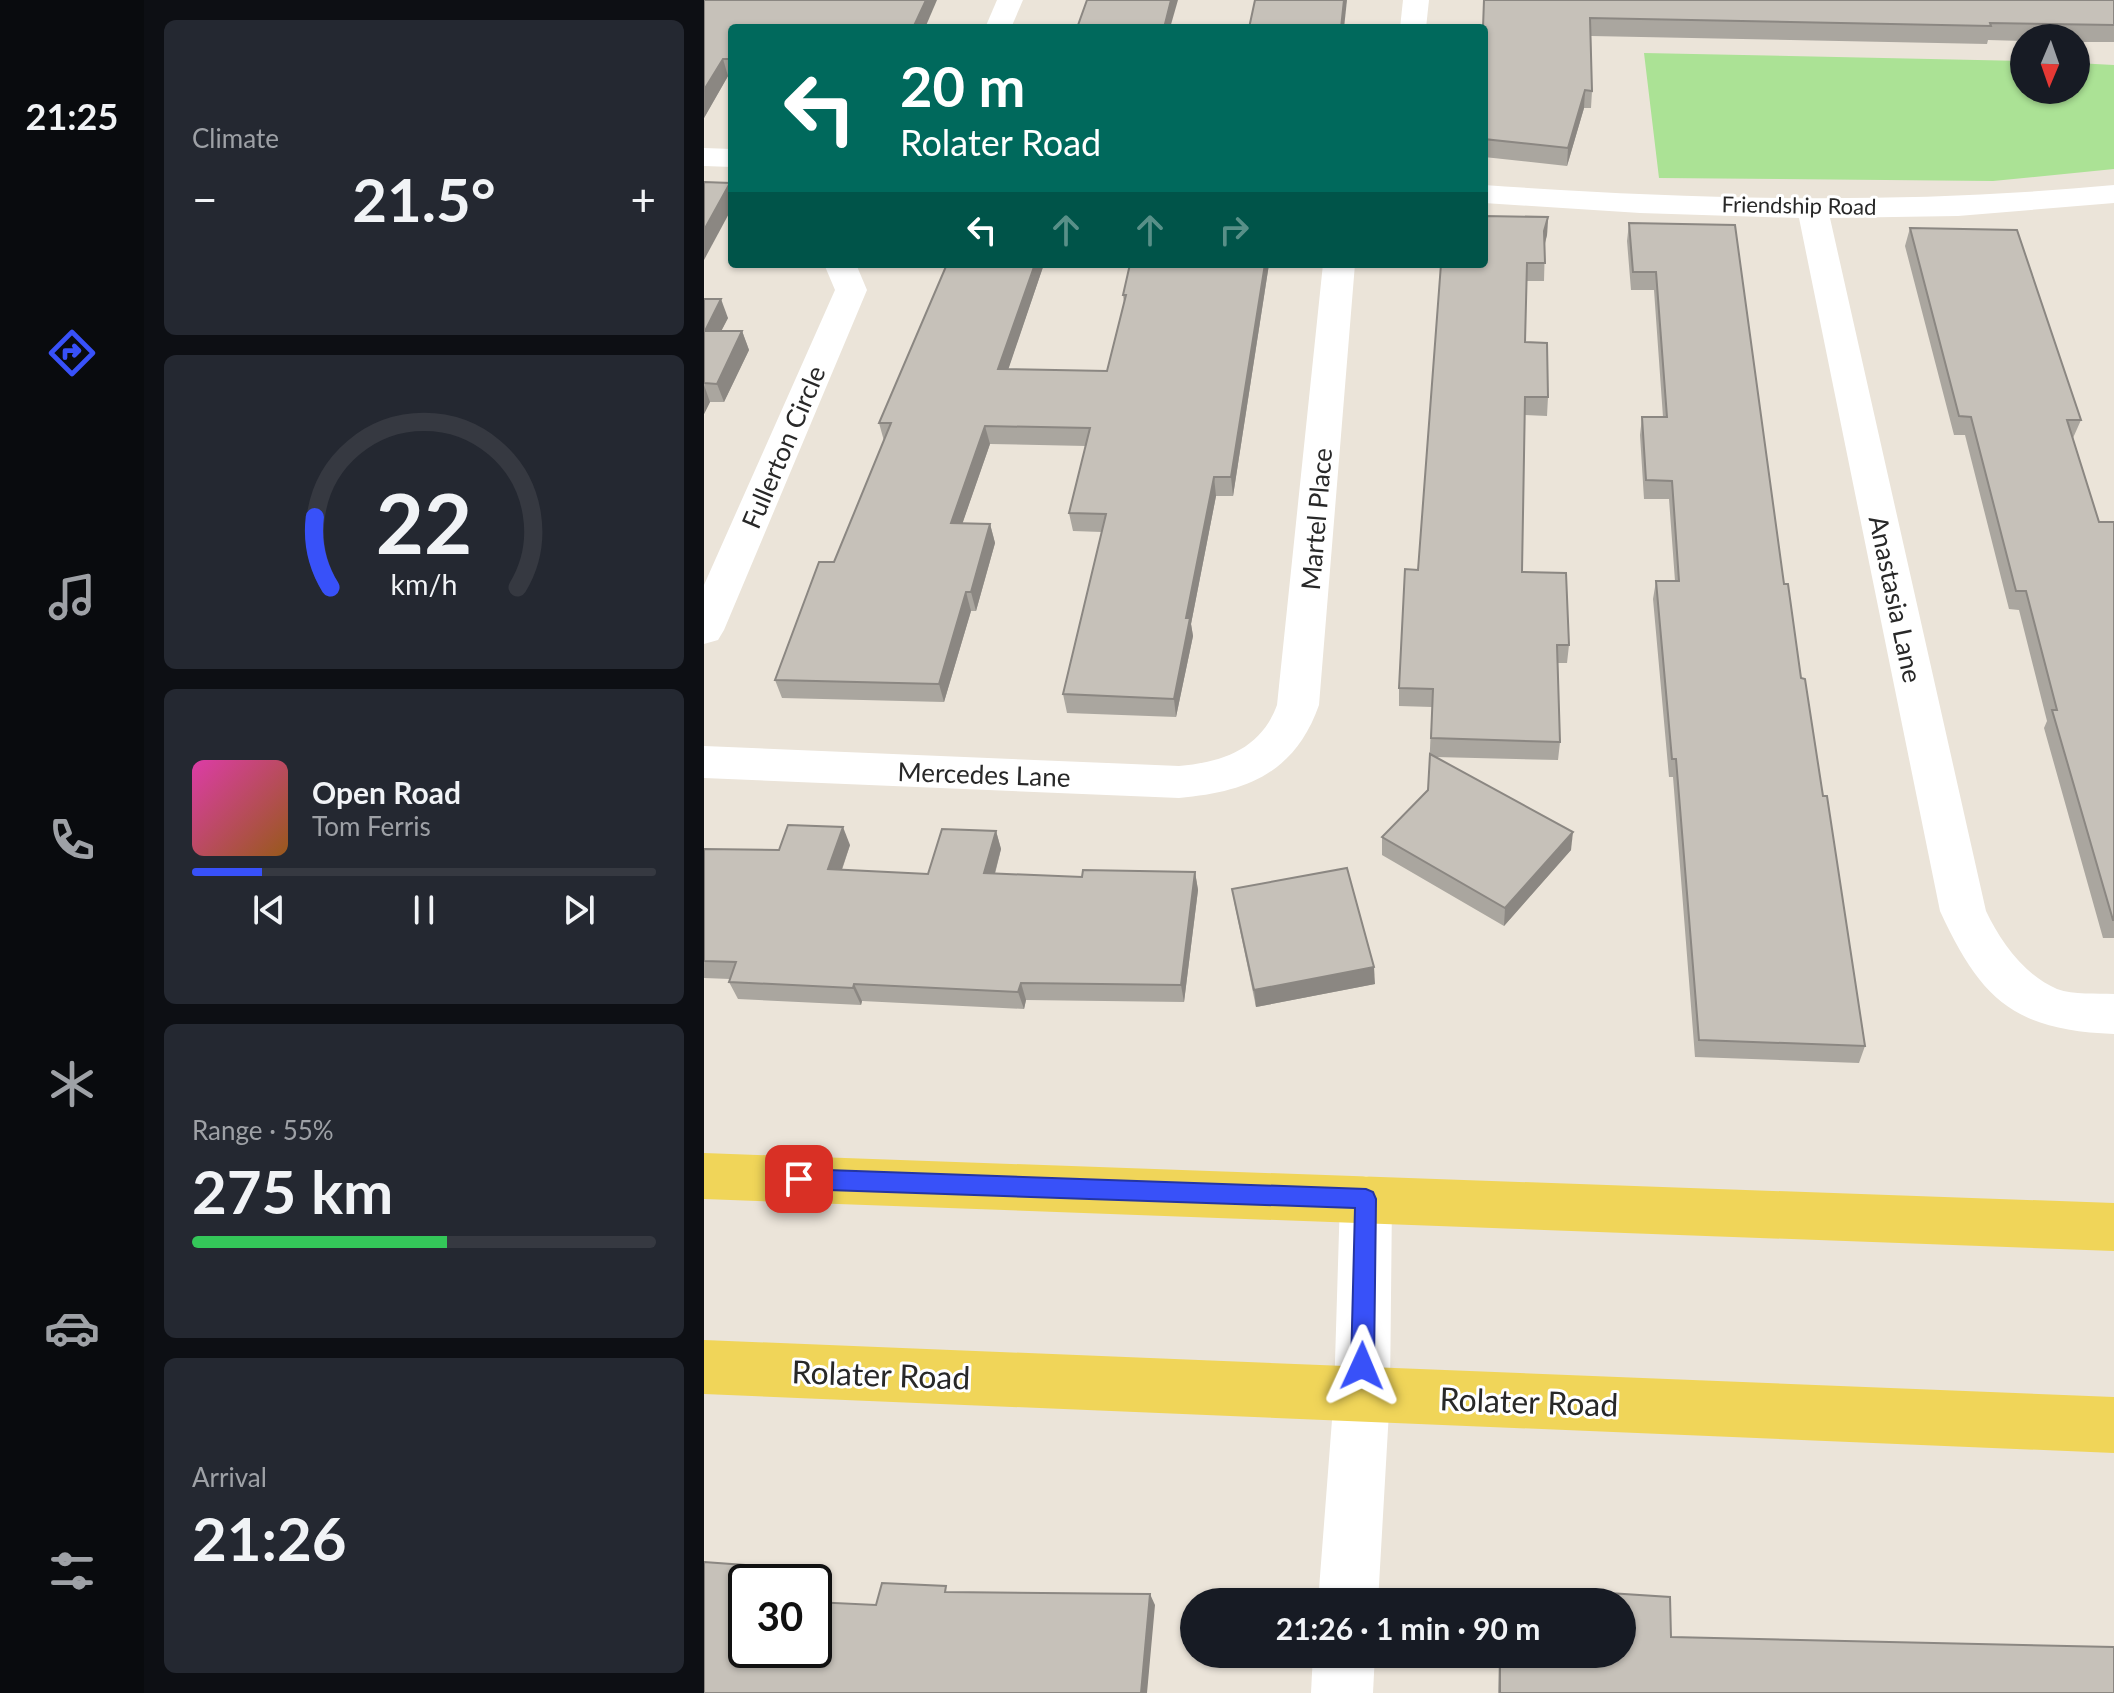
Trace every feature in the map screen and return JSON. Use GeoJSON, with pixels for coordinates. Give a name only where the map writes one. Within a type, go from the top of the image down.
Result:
{"type":"FeatureCollection","features":[{"type":"Feature","properties":{"kind":"main road"},"geometry":{"type":"LineString","coordinates":[[704,1176],[2114,1227]]}},
{"type":"Feature","properties":{"kind":"main road","name":"Rolater Road"},"geometry":{"type":"LineString","coordinates":[[704,1367],[2114,1425]]}},
{"type":"Feature","properties":{"kind":"street"},"geometry":{"type":"LineString","coordinates":[[1000,24],[1010,0]]}},
{"type":"Feature","properties":{"kind":"street"},"geometry":{"type":"LineString","coordinates":[[1413,24],[1416,0]]}},
{"type":"Feature","properties":{"kind":"street"},"geometry":{"type":"LineString","coordinates":[[704,157],[728,158]]}},
{"type":"Feature","properties":{"kind":"street","name":"Friendship Road"},"geometry":{"type":"LineString","coordinates":[[1488,194],[1582,201],[1812,207],[2028,204],[2114,194]]}},
{"type":"Feature","properties":{"kind":"street","name":"Anastasia Lane"},"geometry":{"type":"LineString","coordinates":[[1812,207],[1963,911],[1979,947],[2006,978],[2046,1006],[2114,1014]]}},
{"type":"Feature","properties":{"kind":"street","name":"Fullerton Circle"},"geometry":{"type":"LineString","coordinates":[[704,630],[851,290],[842,268]]}},
{"type":"Feature","properties":{"kind":"street","name":"Martel Place"},"geometry":{"type":"LineString","coordinates":[[1260,760],[1287,735],[1298,705],[1339,268]]}},
{"type":"Feature","properties":{"kind":"street","name":"Mercedes Lane"},"geometry":{"type":"LineString","coordinates":[[704,762],[1179,782],[1223,777],[1260,760]]}},
{"type":"Feature","properties":{"kind":"street"},"geometry":{"type":"LineString","coordinates":[[1349,1588],[1362,1394],[1366,1199]]}},
{"type":"Feature","properties":{"kind":"street"},"geometry":{"type":"LineString","coordinates":[[1342,1693],[1343,1668]]}},
{"type":"Feature","properties":{"kind":"green space"},"geometry":{"type":"Polygon","coordinates":[[[1644,53],[2010,61],[2010,104],[2090,104],[2090,64],[2114,65],[2114,169],[1993,181],[1659,178],[1644,53]]]}},
{"type":"Feature","properties":{"kind":"building"},"geometry":{"type":"Polygon","coordinates":[[[704,0],[926,0],[915,24],[728,24],[728,59],[723,59],[704,90],[704,0]]]}},
{"type":"Feature","properties":{"kind":"building"},"geometry":{"type":"Polygon","coordinates":[[[1087,0],[1171,0],[1165,24],[1078,24],[1087,0]]]}},
{"type":"Feature","properties":{"kind":"building"},"geometry":{"type":"Polygon","coordinates":[[[1255,0],[1344,0],[1341,24],[1250,24],[1255,0]]]}},
{"type":"Feature","properties":{"kind":"building"},"geometry":{"type":"Polygon","coordinates":[[[1484,0],[2114,0],[2114,25],[1990,23],[1991,26],[1590,18],[1592,91],[1585,90],[1568,148],[1488,139],[1488,24],[1483,24],[1484,0]]]}},
{"type":"Feature","properties":{"kind":"building"},"geometry":{"type":"Polygon","coordinates":[[[704,182],[728,183],[728,187],[704,230],[704,182]]]}},
{"type":"Feature","properties":{"kind":"building"},"geometry":{"type":"Polygon","coordinates":[[[1488,216],[1548,217],[1544,231],[1545,263],[1527,263],[1525,342],[1547,343],[1548,397],[1525,397],[1522,572],[1566,573],[1569,645],[1557,645],[1560,742],[1431,738],[1433,689],[1399,688],[1405,569],[1418,570],[1441,268],[1488,268],[1488,216]]]}},
{"type":"Feature","properties":{"kind":"building"},"geometry":{"type":"Polygon","coordinates":[[[1629,223],[1735,225],[1784,584],[1788,584],[1801,678],[1805,679],[1823,796],[1827,796],[1865,1046],[1699,1040],[1676,759],[1672,759],[1656,581],[1679,581],[1672,481],[1646,480],[1642,417],[1667,417],[1656,272],[1633,272],[1629,223]]]}},
{"type":"Feature","properties":{"kind":"building"},"geometry":{"type":"Polygon","coordinates":[[[1910,228],[2017,230],[2081,420],[2067,420],[2099,522],[2114,522],[2114,920],[2052,710],[2057,710],[2026,591],[2016,591],[1971,417],[1959,416],[1910,228]]]}},
{"type":"Feature","properties":{"kind":"building"},"geometry":{"type":"Polygon","coordinates":[[[945,268],[1034,268],[998,369],[1107,371],[1126,295],[1123,295],[1129,268],[1264,268],[1231,477],[1214,477],[1186,618],[1190,618],[1174,699],[1063,694],[1106,514],[1069,513],[1090,428],[985,426],[951,523],[990,524],[971,592],[966,592],[939,684],[775,680],[819,562],[834,562],[891,423],[879,423],[945,268]]]}},
{"type":"Feature","properties":{"kind":"building"},"geometry":{"type":"Polygon","coordinates":[[[704,299],[721,299],[705,331],[742,331],[717,384],[704,383],[704,299]]]}},
{"type":"Feature","properties":{"kind":"building"},"geometry":{"type":"Polygon","coordinates":[[[1430,754],[1573,832],[1505,908],[1382,837],[1428,790],[1430,754]]]}},
{"type":"Feature","properties":{"kind":"building"},"geometry":{"type":"Polygon","coordinates":[[[788,825],[843,827],[828,869],[928,874],[942,829],[996,831],[984,873],[1082,877],[1083,870],[1195,872],[1181,985],[1021,983],[1018,992],[729,982],[736,962],[704,961],[704,849],[779,850],[788,825]]]}},
{"type":"Feature","properties":{"kind":"building"},"geometry":{"type":"Polygon","coordinates":[[[1347,868],[1374,967],[1254,990],[1232,889],[1347,868]]]}},
{"type":"Feature","properties":{"kind":"building"},"geometry":{"type":"Polygon","coordinates":[[[704,1562],[731,1564],[728,1564],[728,1668],[832,1668],[832,1603],[876,1605],[882,1583],[946,1586],[945,1592],[1150,1594],[1141,1693],[704,1693],[704,1562]]]}},
{"type":"Feature","properties":{"kind":"building"},"geometry":{"type":"Polygon","coordinates":[[[1636,1595],[1670,1597],[1671,1637],[2114,1647],[2114,1693],[1500,1693],[1500,1668],[1636,1668],[1636,1595]]]}},
{"type":"Feature","properties":{"kind":"route"},"geometry":{"type":"LineString","coordinates":[[799,1179],[1366,1199],[1362,1366]]}}]}
